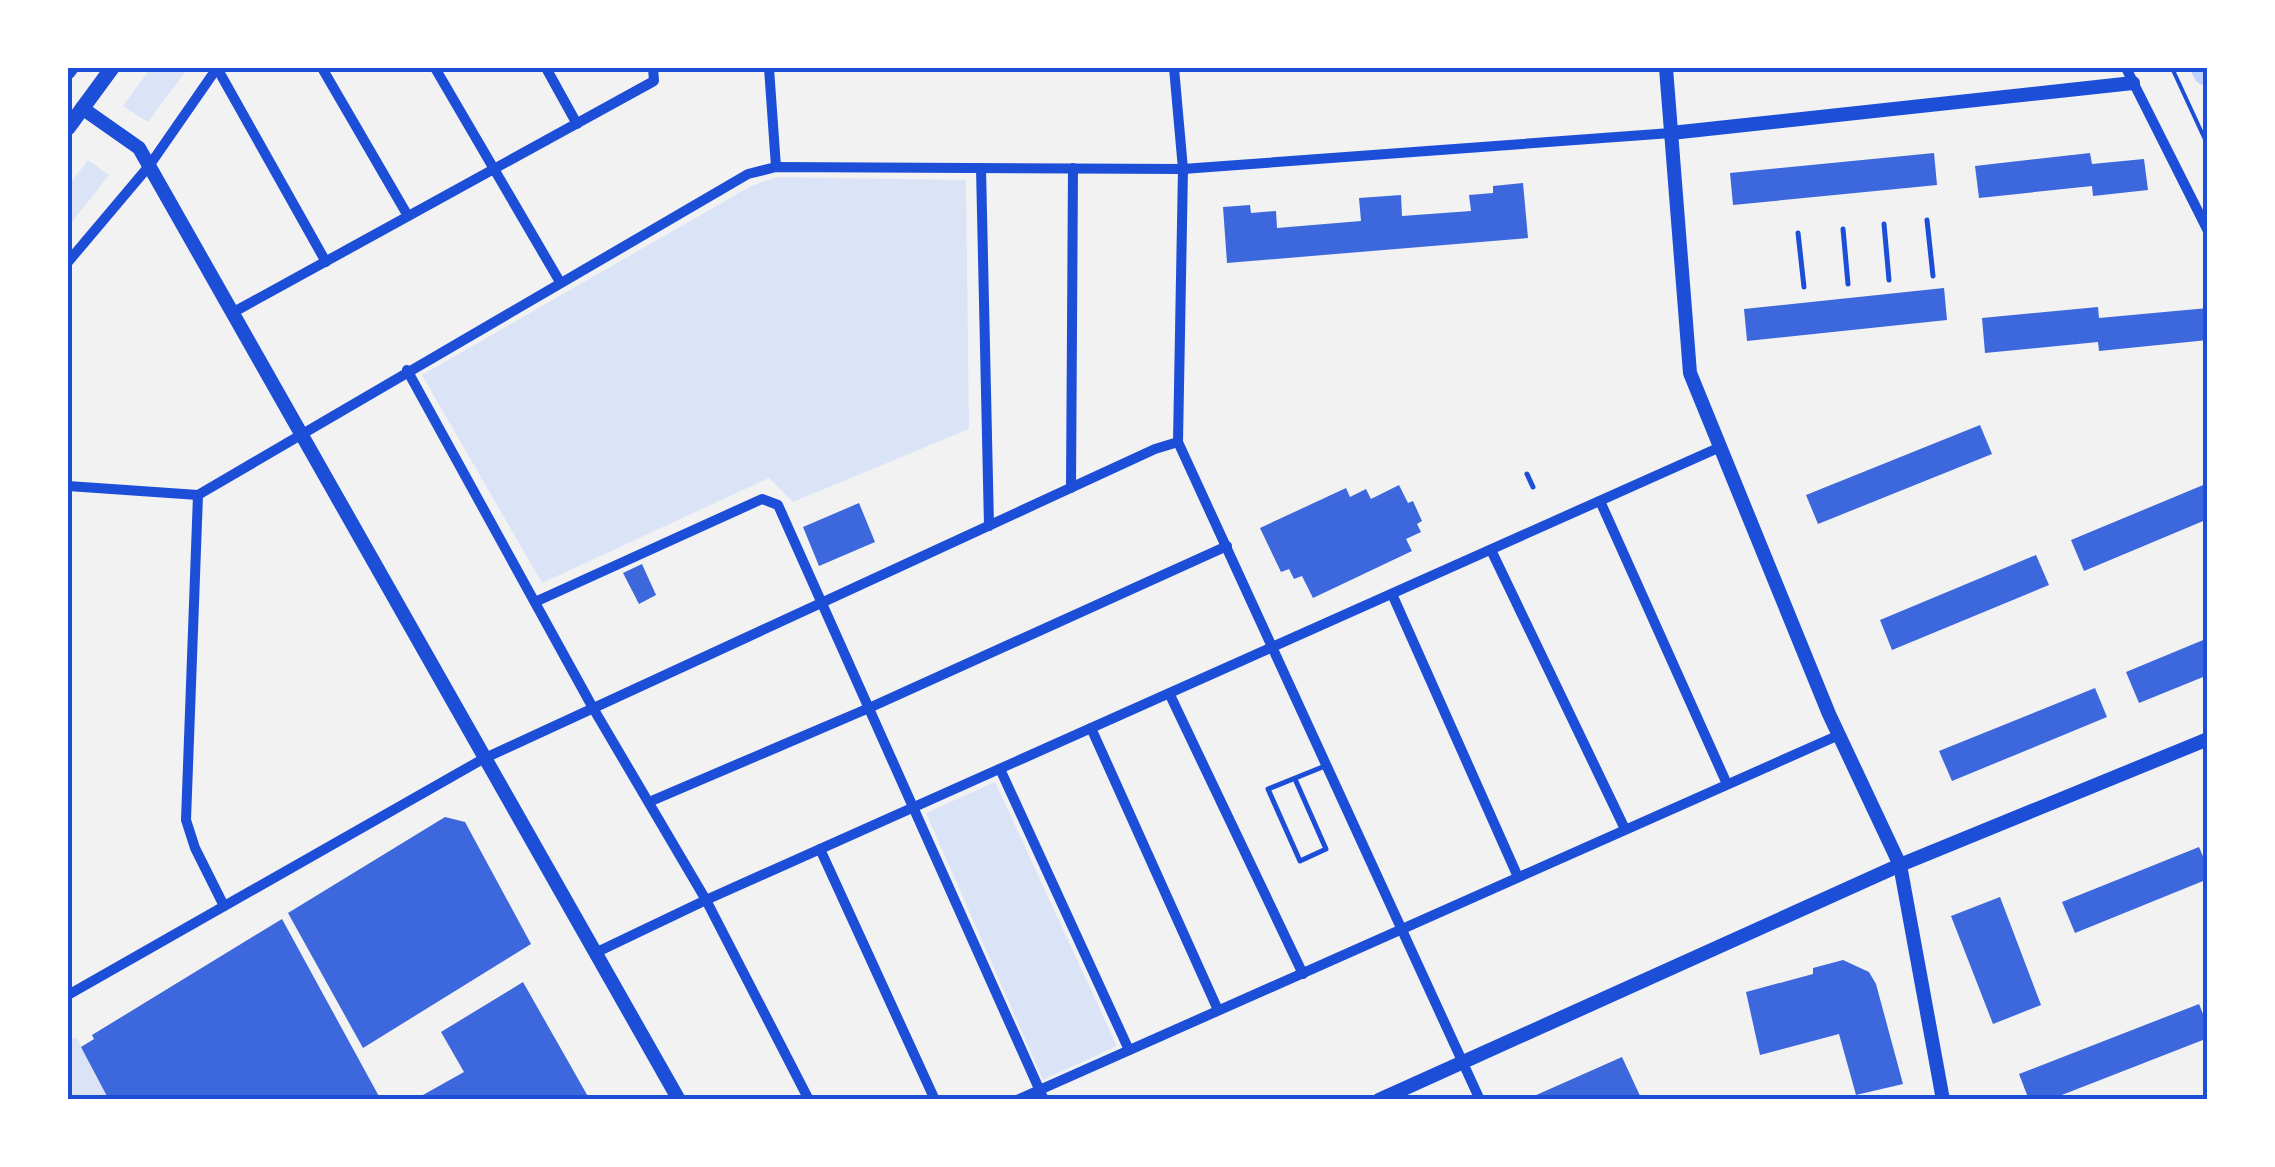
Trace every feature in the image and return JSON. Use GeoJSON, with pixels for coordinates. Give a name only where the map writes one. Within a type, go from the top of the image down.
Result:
{"type":"FeatureCollection","features":[{"type":"Feature","properties":{"kind":"main road"},"geometry":{"type":"LineString","coordinates":[[68,128],[112,68]]}},
{"type":"Feature","properties":{"kind":"street"},"geometry":{"type":"LineString","coordinates":[[68,262],[149,166],[217,68],[326,262]]}},
{"type":"Feature","properties":{"kind":"street"},"geometry":{"type":"LineString","coordinates":[[322,68],[408,216]]}},
{"type":"Feature","properties":{"kind":"street"},"geometry":{"type":"LineString","coordinates":[[435,68],[560,282]]}},
{"type":"Feature","properties":{"kind":"street"},"geometry":{"type":"LineString","coordinates":[[546,68],[576,124]]}},
{"type":"Feature","properties":{"kind":"street"},"geometry":{"type":"LineString","coordinates":[[232,314],[654,81],[653,68]]}},
{"type":"Feature","properties":{"kind":"street"},"geometry":{"type":"LineString","coordinates":[[769,68],[776,167]]}},
{"type":"Feature","properties":{"kind":"street"},"geometry":{"type":"LineString","coordinates":[[1174,68],[1183,169],[1178,442],[1480,1100]]}},
{"type":"Feature","properties":{"kind":"street"},"geometry":{"type":"LineString","coordinates":[[1666,68],[1690,373],[1838,734],[1900,865],[1943,1100]]}},
{"type":"Feature","properties":{"kind":"street"},"geometry":{"type":"LineString","coordinates":[[2126,68],[2208,232]]}},
{"type":"Feature","properties":{"kind":"street"},"geometry":{"type":"LineString","coordinates":[[68,486],[198,494],[748,174],[776,167],[1183,169],[1671,133],[2134,83]]}},
{"type":"Feature","properties":{"kind":"street"},"geometry":{"type":"LineString","coordinates":[[82,108],[139,148],[679,1100]]}},
{"type":"Feature","properties":{"kind":"street"},"geometry":{"type":"LineString","coordinates":[[981,168],[988,526]]}},
{"type":"Feature","properties":{"kind":"street"},"geometry":{"type":"LineString","coordinates":[[1071,488],[1073,168]]}},
{"type":"Feature","properties":{"kind":"street"},"geometry":{"type":"LineString","coordinates":[[407,370],[593,708],[706,900],[809,1100]]}},
{"type":"Feature","properties":{"kind":"street"},"geometry":{"type":"LineString","coordinates":[[68,995],[483,759],[1155,449],[1178,442]]}},
{"type":"Feature","properties":{"kind":"street"},"geometry":{"type":"LineString","coordinates":[[595,953],[1718,448]]}},
{"type":"Feature","properties":{"kind":"street"},"geometry":{"type":"LineString","coordinates":[[198,494],[186,820],[195,848],[224,906]]}},
{"type":"Feature","properties":{"kind":"street"},"geometry":{"type":"LineString","coordinates":[[535,602],[762,499],[778,505],[1041,1095]]}},
{"type":"Feature","properties":{"kind":"street"},"geometry":{"type":"LineString","coordinates":[[1600,501],[1727,784]]}},
{"type":"Feature","properties":{"kind":"street"},"geometry":{"type":"LineString","coordinates":[[648,802],[869,708],[1227,546]]}},
{"type":"Feature","properties":{"kind":"street"},"geometry":{"type":"LineString","coordinates":[[1491,550],[1625,829]]}},
{"type":"Feature","properties":{"kind":"street"},"geometry":{"type":"LineString","coordinates":[[1392,594],[1518,877]]}},
{"type":"Feature","properties":{"kind":"street"},"geometry":{"type":"LineString","coordinates":[[1170,695],[1304,974]]}},
{"type":"Feature","properties":{"kind":"street"},"geometry":{"type":"LineString","coordinates":[[1092,728],[1218,1010]]}},
{"type":"Feature","properties":{"kind":"street"},"geometry":{"type":"LineString","coordinates":[[1017,1100],[1041,1095],[1129,1050],[1838,734]]}},
{"type":"Feature","properties":{"kind":"street"},"geometry":{"type":"LineString","coordinates":[[1379,1100],[1900,865],[2208,738]]}},
{"type":"Feature","properties":{"kind":"street"},"geometry":{"type":"LineString","coordinates":[[1000,769],[1129,1050]]}},
{"type":"Feature","properties":{"kind":"street"},"geometry":{"type":"LineString","coordinates":[[820,849],[934,1100]]}},
{"type":"Feature","properties":{"kind":"lane"},"geometry":{"type":"LineString","coordinates":[[1928,220],[1933,276]]}},
{"type":"Feature","properties":{"kind":"lane"},"geometry":{"type":"LineString","coordinates":[[1884,224],[1890,280]]}},
{"type":"Feature","properties":{"kind":"lane"},"geometry":{"type":"LineString","coordinates":[[1842,229],[1848,284]]}},
{"type":"Feature","properties":{"kind":"lane"},"geometry":{"type":"LineString","coordinates":[[1798,234],[1804,287]]}},
{"type":"Feature","properties":{"kind":"lane"},"geometry":{"type":"LineString","coordinates":[[1527,474],[1533,487]]}},
{"type":"Feature","properties":{"kind":"lane"},"geometry":{"type":"LineString","coordinates":[[1294,779],[1326,849],[1300,861],[1268,789],[1327,765]]}},
{"type":"Feature","properties":{"kind":"path"},"geometry":{"type":"LineString","coordinates":[[2172,68],[2208,146]]}},
{"type":"Feature","properties":{"kind":"shaded area"},"geometry":{"type":"Polygon","coordinates":[[[151,68],[188,68],[148,122],[123,106],[151,68]]]}},
{"type":"Feature","properties":{"kind":"shaded area"},"geometry":{"type":"Polygon","coordinates":[[[88,160],[109,175],[68,227],[68,186],[88,160]]]}},
{"type":"Feature","properties":{"kind":"shaded area"},"geometry":{"type":"Polygon","coordinates":[[[777,177],[966,180],[969,429],[793,502],[769,478],[542,583],[422,375],[751,186],[777,177]]]}},
{"type":"Feature","properties":{"kind":"shaded area"},"geometry":{"type":"Polygon","coordinates":[[[995,782],[1117,1046],[1043,1080],[926,813],[995,782]]]}},
{"type":"Feature","properties":{"kind":"shaded area"},"geometry":{"type":"Polygon","coordinates":[[[76,1037],[109,1099],[68,1100],[68,1042],[76,1037]]]}},
{"type":"Feature","properties":{"kind":"building"},"geometry":{"type":"Polygon","coordinates":[[[1934,153],[1937,185],[1733,205],[1730,173],[1934,153]]]}},
{"type":"Feature","properties":{"kind":"building"},"geometry":{"type":"Polygon","coordinates":[[[2090,153],[2092,164],[2144,159],[2148,190],[2093,196],[2092,186],[1979,198],[1975,166],[2090,153]]]}},
{"type":"Feature","properties":{"kind":"building"},"geometry":{"type":"Polygon","coordinates":[[[1523,183],[1528,238],[1227,263],[1223,207],[1250,205],[1251,213],[1276,211],[1277,228],[1361,221],[1359,198],[1401,195],[1402,216],[1471,211],[1469,195],[1493,193],[1493,186],[1523,183]]]}},
{"type":"Feature","properties":{"kind":"building"},"geometry":{"type":"Polygon","coordinates":[[[1944,288],[1947,320],[1747,341],[1744,309],[1944,288]]]}},
{"type":"Feature","properties":{"kind":"building"},"geometry":{"type":"Polygon","coordinates":[[[2098,307],[2099,318],[2208,308],[2208,340],[2099,351],[2098,342],[1985,353],[1982,318],[2098,307]]]}},
{"type":"Feature","properties":{"kind":"building"},"geometry":{"type":"Polygon","coordinates":[[[1980,425],[1992,454],[1818,524],[1806,495],[1980,425]]]}},
{"type":"Feature","properties":{"kind":"building"},"geometry":{"type":"Polygon","coordinates":[[[2208,483],[2208,519],[2084,571],[2071,540],[2208,483]]]}},
{"type":"Feature","properties":{"kind":"building"},"geometry":{"type":"Polygon","coordinates":[[[1399,485],[1408,503],[1413,501],[1422,521],[1417,524],[1421,532],[1406,539],[1412,551],[1313,598],[1302,576],[1294,579],[1289,569],[1281,572],[1260,528],[1346,488],[1350,497],[1366,489],[1371,499],[1399,485]]]}},
{"type":"Feature","properties":{"kind":"building"},"geometry":{"type":"Polygon","coordinates":[[[859,503],[875,542],[819,566],[803,527],[859,503]]]}},
{"type":"Feature","properties":{"kind":"building"},"geometry":{"type":"Polygon","coordinates":[[[2036,555],[2049,585],[1892,650],[1880,620],[2036,555]]]}},
{"type":"Feature","properties":{"kind":"building"},"geometry":{"type":"Polygon","coordinates":[[[642,564],[656,595],[639,604],[623,573],[642,564]]]}},
{"type":"Feature","properties":{"kind":"building"},"geometry":{"type":"Polygon","coordinates":[[[2208,638],[2208,675],[2139,703],[2126,672],[2208,638]]]}},
{"type":"Feature","properties":{"kind":"building"},"geometry":{"type":"Polygon","coordinates":[[[2095,688],[2107,717],[1952,781],[1939,751],[2095,688]]]}},
{"type":"Feature","properties":{"kind":"building"},"geometry":{"type":"Polygon","coordinates":[[[445,817],[465,822],[531,944],[363,1048],[288,913],[445,817]]]}},
{"type":"Feature","properties":{"kind":"building"},"geometry":{"type":"Polygon","coordinates":[[[2199,847],[2208,879],[2075,933],[2062,902],[2199,847]]]}},
{"type":"Feature","properties":{"kind":"building"},"geometry":{"type":"Polygon","coordinates":[[[2000,897],[2041,1005],[1993,1024],[1951,916],[2000,897]]]}},
{"type":"Feature","properties":{"kind":"building"},"geometry":{"type":"Polygon","coordinates":[[[282,919],[381,1100],[109,1100],[81,1047],[94,1039],[92,1035],[282,919]]]}},
{"type":"Feature","properties":{"kind":"building"},"geometry":{"type":"Polygon","coordinates":[[[1843,960],[1869,972],[1876,984],[1903,1084],[1856,1095],[1839,1034],[1760,1055],[1746,992],[1813,974],[1813,968],[1843,960]]]}},
{"type":"Feature","properties":{"kind":"building"},"geometry":{"type":"Polygon","coordinates":[[[523,982],[590,1100],[414,1100],[464,1072],[441,1032],[523,982]]]}},
{"type":"Feature","properties":{"kind":"building"},"geometry":{"type":"Polygon","coordinates":[[[2199,1004],[2208,1026],[2208,1038],[2049,1100],[2029,1100],[2019,1074],[2199,1004]]]}},
{"type":"Feature","properties":{"kind":"building"},"geometry":{"type":"Polygon","coordinates":[[[1622,1057],[1642,1100],[1525,1100],[1622,1057]]]}}]}
